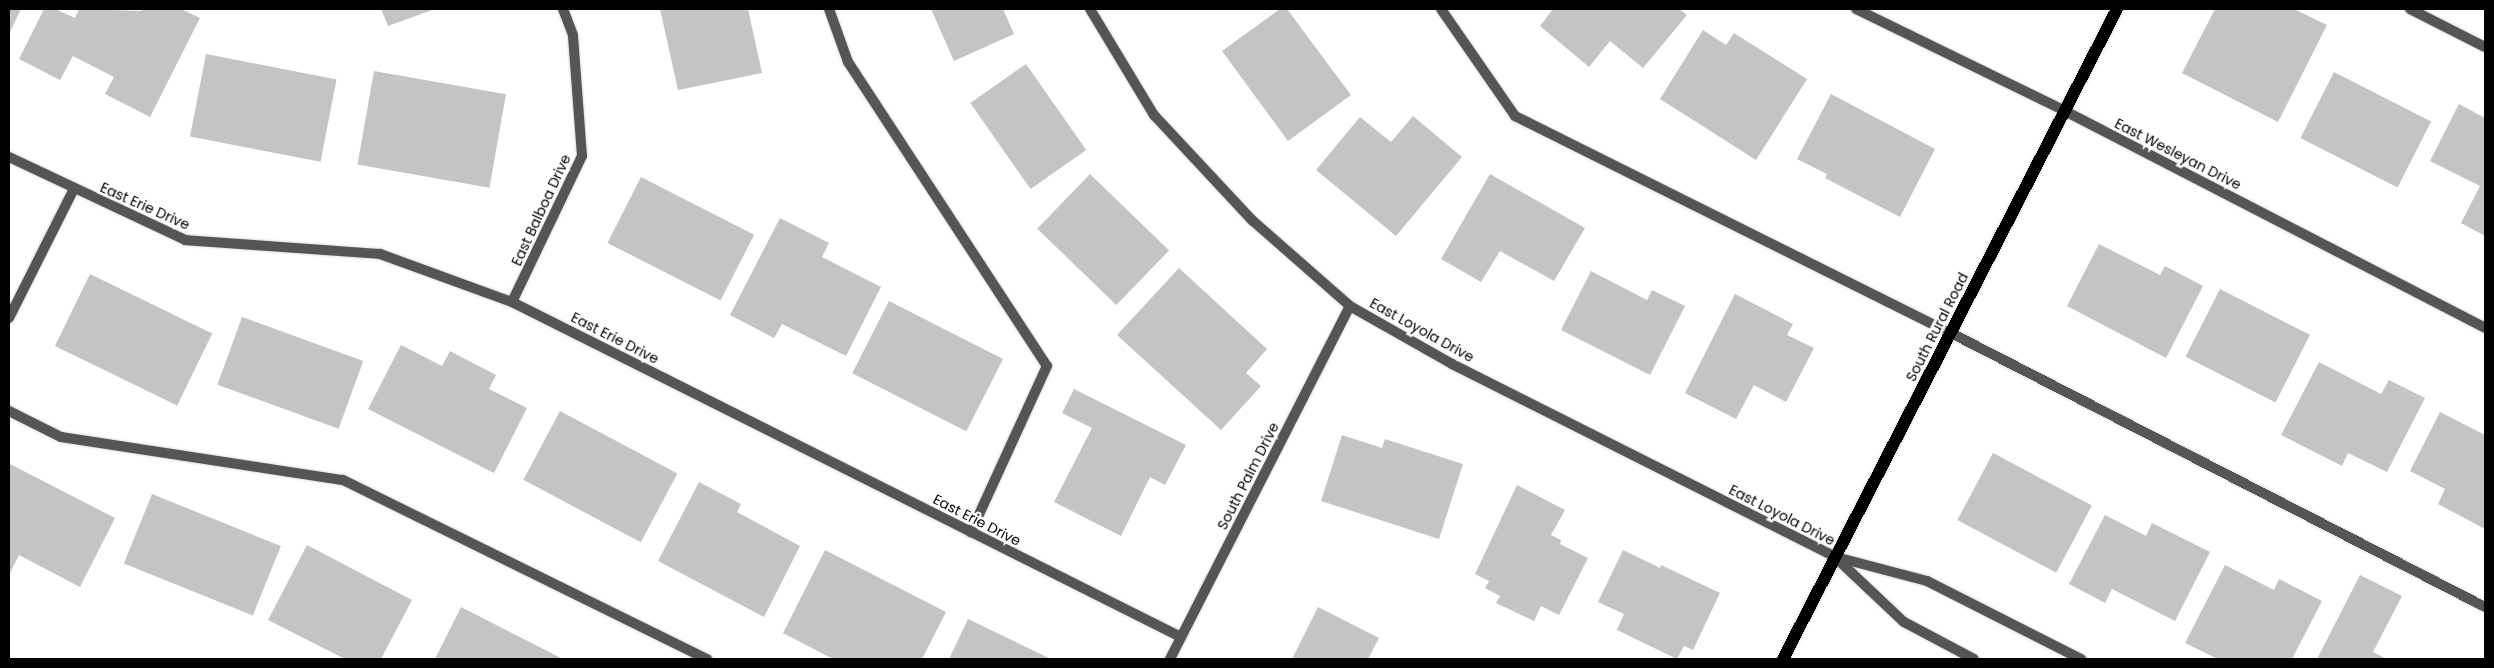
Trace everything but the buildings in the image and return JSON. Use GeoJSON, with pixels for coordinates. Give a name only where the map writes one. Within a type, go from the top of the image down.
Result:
{"type":"FeatureCollection","features":[{"type":"Feature","properties":{"kind":"main road","name":"South Rural Road"},"geometry":{"type":"LineString","coordinates":[[1783,659],[2117,9]]}},
{"type":"Feature","properties":{"kind":"street","name":"East Balboa Drive"},"geometry":{"type":"LineString","coordinates":[[512,302],[582,156],[573,35],[563,9]]}},
{"type":"Feature","properties":{"kind":"street"},"geometry":{"type":"LineString","coordinates":[[829,9],[848,62],[1047,366],[971,532]]}},
{"type":"Feature","properties":{"kind":"street","name":"East Loyola Drive"},"geometry":{"type":"LineString","coordinates":[[1090,9],[1154,115],[1252,220],[1350,306],[1452,364],[1836,557],[1927,580],[2081,659]]}},
{"type":"Feature","properties":{"kind":"street"},"geometry":{"type":"LineString","coordinates":[[1440,9],[1515,116],[1950,333],[2485,607]]}},
{"type":"Feature","properties":{"kind":"street","name":"East Wesleyan Drive"},"geometry":{"type":"LineString","coordinates":[[1856,9],[2064,111],[2485,328]]}},
{"type":"Feature","properties":{"kind":"street"},"geometry":{"type":"LineString","coordinates":[[2410,9],[2485,47]]}},
{"type":"Feature","properties":{"kind":"street","name":"East Erie Drive"},"geometry":{"type":"LineString","coordinates":[[9,156],[74,189],[185,240],[380,254],[512,302],[1181,637]]}},
{"type":"Feature","properties":{"kind":"street"},"geometry":{"type":"LineString","coordinates":[[9,318],[74,189]]}},
{"type":"Feature","properties":{"kind":"street","name":"South Palm Drive"},"geometry":{"type":"LineString","coordinates":[[1170,659],[1350,306]]}},
{"type":"Feature","properties":{"kind":"street"},"geometry":{"type":"LineString","coordinates":[[9,411],[61,438],[342,480],[707,659]]}},
{"type":"Feature","properties":{"kind":"street","name":"East Loyola Drive"},"geometry":{"type":"LineString","coordinates":[[1836,557],[1904,622],[1974,659]]}}]}
